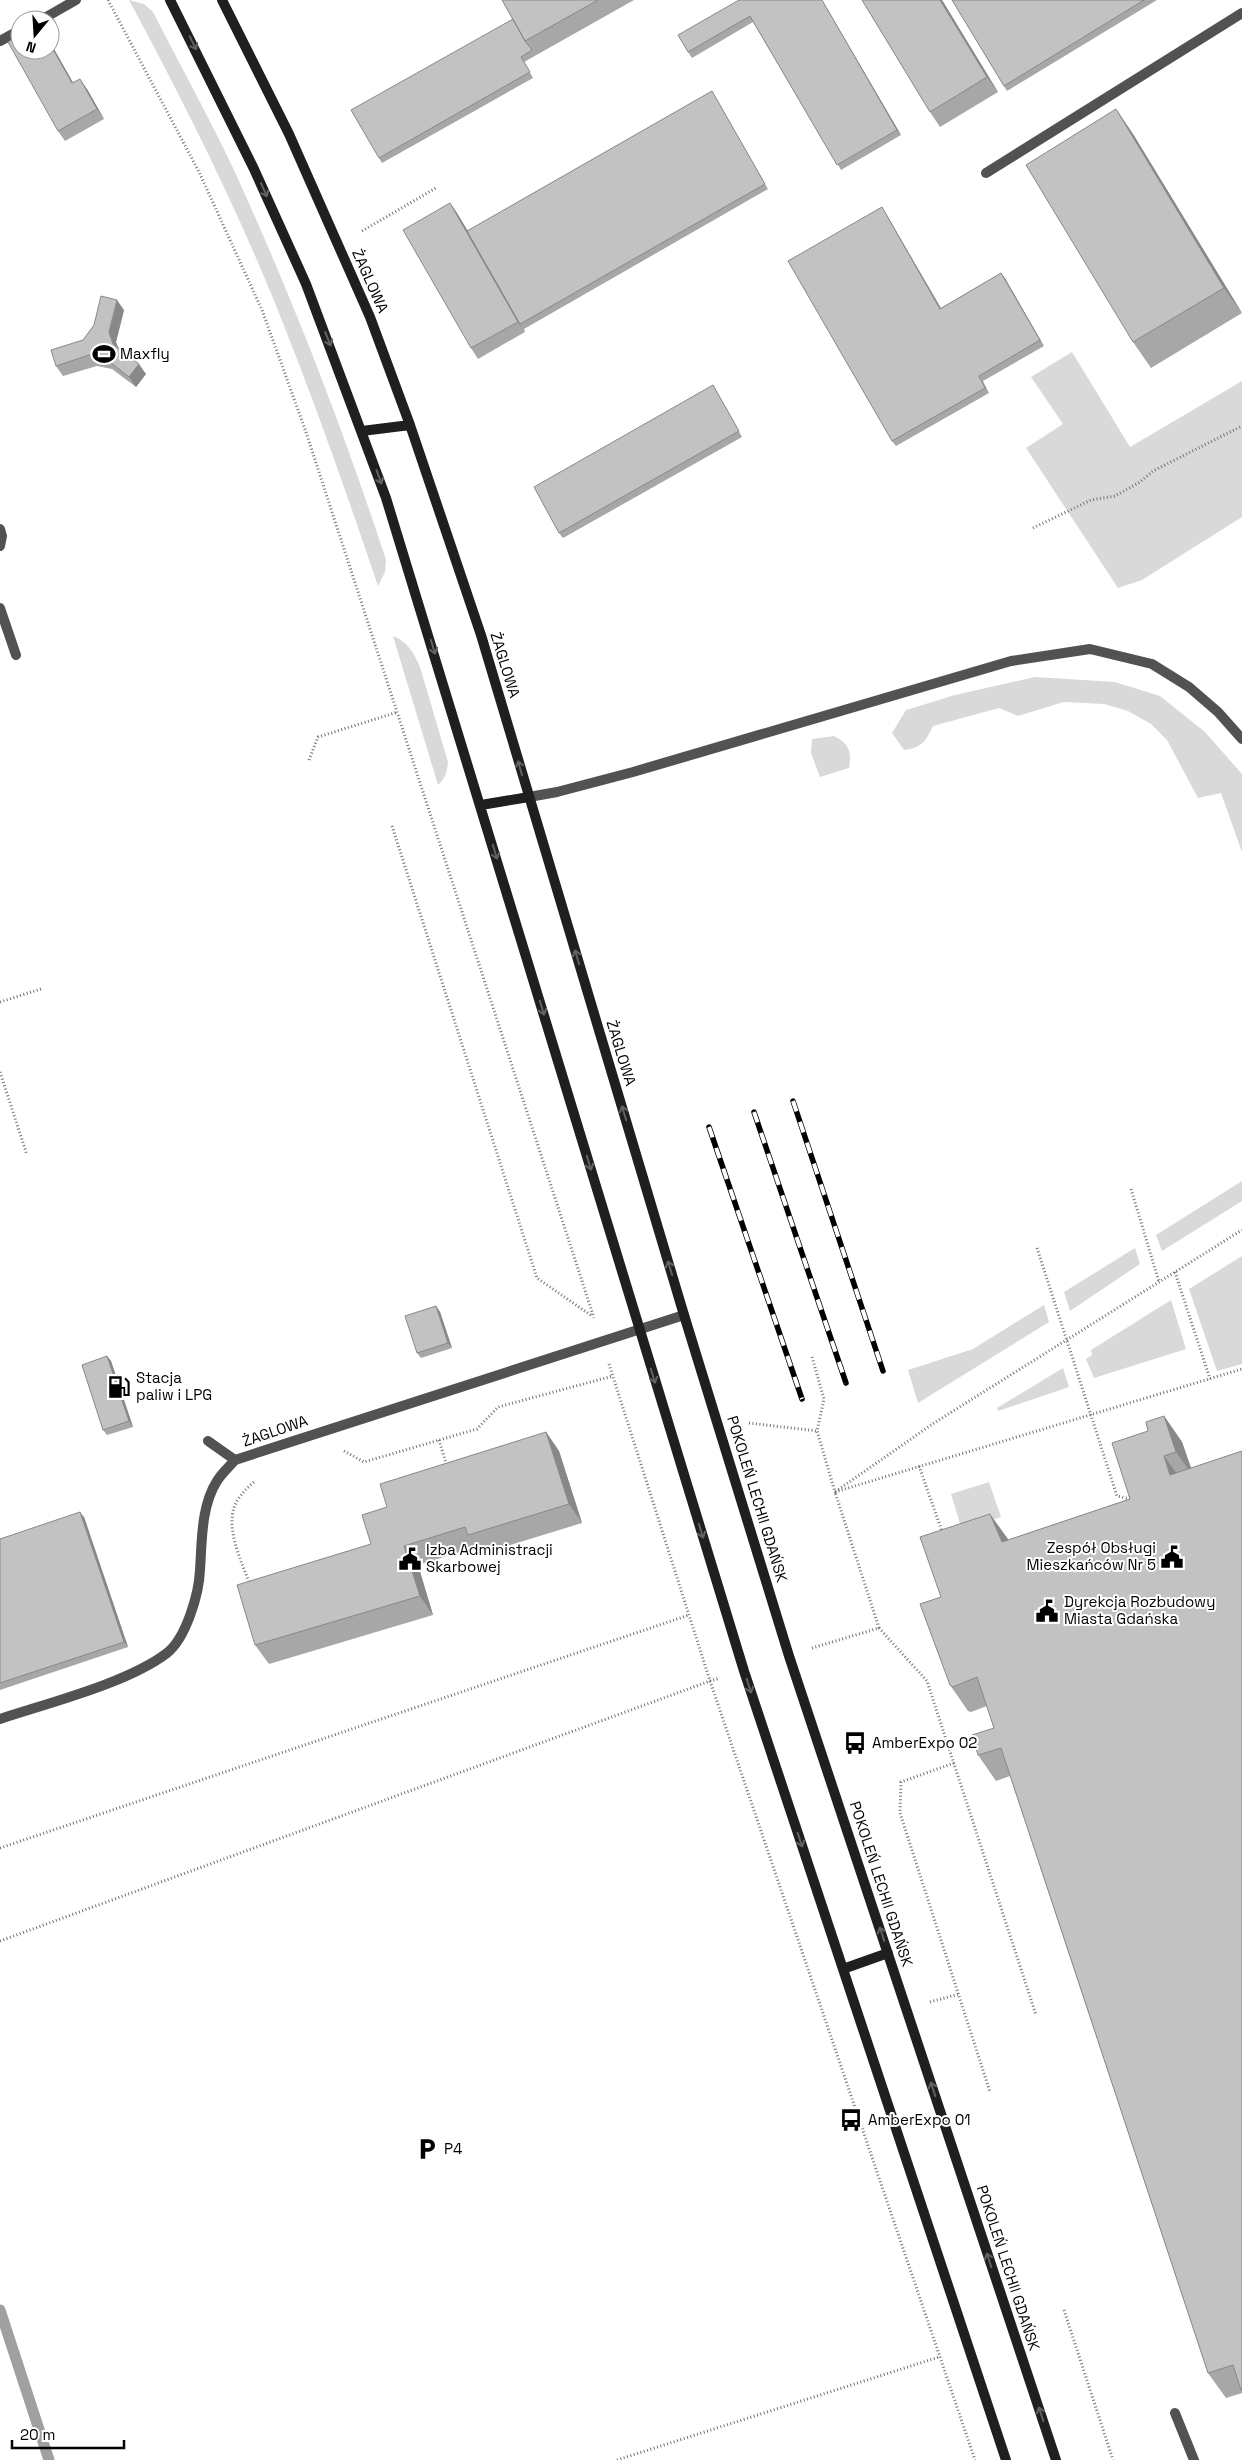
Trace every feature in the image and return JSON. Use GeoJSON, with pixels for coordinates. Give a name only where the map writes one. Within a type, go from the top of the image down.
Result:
{"type":"FeatureCollection","features":[{"type":"Feature","properties":{"kind":"street"},"geometry":{"type":"LineString","coordinates":[[58,10],[76,0]]}},
{"type":"Feature","properties":{"kind":"street"},"geometry":{"type":"LineString","coordinates":[[170,0],[254,169],[306,284],[389,507],[744,1670],[1006,2460]]}},
{"type":"Feature","properties":{"kind":"street","name":"ŻAGLOWA"},"geometry":{"type":"LineString","coordinates":[[0,1719],[139,1670],[168,1652],[182,1633],[199,1586],[208,1499],[218,1480],[235,1460],[684,1315],[481,635],[410,425],[366,309],[288,134],[222,0]]}},
{"type":"Feature","properties":{"kind":"street"},"geometry":{"type":"LineString","coordinates":[[986,173],[1242,13]]}},
{"type":"Feature","properties":{"kind":"street"},"geometry":{"type":"LineString","coordinates":[[362,431],[410,425]]}},
{"type":"Feature","properties":{"kind":"street"},"geometry":{"type":"LineString","coordinates":[[0,529],[2,536],[0,546]]}},
{"type":"Feature","properties":{"kind":"street"},"geometry":{"type":"LineString","coordinates":[[0,608],[16,655]]}},
{"type":"Feature","properties":{"kind":"street"},"geometry":{"type":"LineString","coordinates":[[481,805],[557,792],[633,772],[1011,661],[1090,650],[1152,664],[1189,687],[1204,699],[1242,739]]}},
{"type":"Feature","properties":{"kind":"street","name":"POKOLEŃ LECHII GDAŃSK"},"geometry":{"type":"LineString","coordinates":[[684,1315],[789,1656],[1056,2460]]}},
{"type":"Feature","properties":{"kind":"street"},"geometry":{"type":"LineString","coordinates":[[208,1441],[235,1460]]}},
{"type":"Feature","properties":{"kind":"street"},"geometry":{"type":"LineString","coordinates":[[843,1970],[888,1953]]}},
{"type":"Feature","properties":{"kind":"street"},"geometry":{"type":"LineString","coordinates":[[1175,2413],[1194,2460]]}},
{"type":"Feature","properties":{"kind":"path"},"geometry":{"type":"LineString","coordinates":[[108,0],[199,172],[262,310],[306,432],[594,1317],[710,1681],[975,2460]]}},
{"type":"Feature","properties":{"kind":"path"},"geometry":{"type":"LineString","coordinates":[[362,231],[436,188]]}},
{"type":"Feature","properties":{"kind":"path"},"geometry":{"type":"LineString","coordinates":[[1033,528],[1091,500],[1115,496],[1140,482],[1153,471],[1242,426]]}},
{"type":"Feature","properties":{"kind":"path"},"geometry":{"type":"LineString","coordinates":[[309,760],[318,737],[398,712]]}},
{"type":"Feature","properties":{"kind":"path"},"geometry":{"type":"LineString","coordinates":[[392,826],[537,1278],[594,1317]]}},
{"type":"Feature","properties":{"kind":"path"},"geometry":{"type":"LineString","coordinates":[[0,1002],[41,989]]}},
{"type":"Feature","properties":{"kind":"path"},"geometry":{"type":"LineString","coordinates":[[0,1072],[27,1155]]}},
{"type":"Feature","properties":{"kind":"path"},"geometry":{"type":"LineString","coordinates":[[1132,1189],[1159,1282]]}},
{"type":"Feature","properties":{"kind":"path"},"geometry":{"type":"LineString","coordinates":[[835,1492],[934,1423],[1242,1230]]}},
{"type":"Feature","properties":{"kind":"path"},"geometry":{"type":"LineString","coordinates":[[1037,1248],[1117,1496],[1126,1498],[1139,1494]]}},
{"type":"Feature","properties":{"kind":"path"},"geometry":{"type":"LineString","coordinates":[[1175,1272],[1210,1379]]}},
{"type":"Feature","properties":{"kind":"path"},"geometry":{"type":"LineString","coordinates":[[812,1357],[824,1399],[818,1430],[835,1492],[878,1628],[927,1681],[1036,2015]]}},
{"type":"Feature","properties":{"kind":"path"},"geometry":{"type":"LineString","coordinates":[[835,1492],[1242,1369]]}},
{"type":"Feature","properties":{"kind":"path"},"geometry":{"type":"LineString","coordinates":[[338,1449],[364,1462],[477,1429],[498,1407],[613,1376]]}},
{"type":"Feature","properties":{"kind":"path"},"geometry":{"type":"LineString","coordinates":[[749,1423],[818,1430]]}},
{"type":"Feature","properties":{"kind":"path"},"geometry":{"type":"LineString","coordinates":[[440,1440],[448,1470]]}},
{"type":"Feature","properties":{"kind":"path"},"geometry":{"type":"LineString","coordinates":[[919,1466],[945,1541]]}},
{"type":"Feature","properties":{"kind":"path"},"geometry":{"type":"LineString","coordinates":[[253,1594],[238,1548],[232,1522],[235,1506],[256,1479]]}},
{"type":"Feature","properties":{"kind":"path"},"geometry":{"type":"LineString","coordinates":[[0,1848],[689,1615]]}},
{"type":"Feature","properties":{"kind":"path"},"geometry":{"type":"LineString","coordinates":[[806,1650],[878,1628]]}},
{"type":"Feature","properties":{"kind":"path"},"geometry":{"type":"LineString","coordinates":[[0,1941],[725,1676]]}},
{"type":"Feature","properties":{"kind":"path"},"geometry":{"type":"LineString","coordinates":[[954,1763],[901,1782],[900,1813],[990,2092]]}},
{"type":"Feature","properties":{"kind":"path"},"geometry":{"type":"LineString","coordinates":[[1064,2310],[1113,2460]]}},
{"type":"Feature","properties":{"kind":"path"},"geometry":{"type":"LineString","coordinates":[[617,2460],[939,2357]]}},
{"type":"Feature","properties":{"kind":"shaded area"},"geometry":{"type":"Polygon","coordinates":[[[129,0],[144,4],[153,12],[234,170],[276,266],[334,412],[386,560],[385,572],[378,586],[318,415],[263,274],[208,155],[129,0]]]}},
{"type":"Feature","properties":{"kind":"shaded area"},"geometry":{"type":"Polygon","coordinates":[[[1072,352],[1130,447],[1242,381],[1242,517],[1142,580],[1118,588],[1026,448],[1063,424],[1031,377],[1072,352]]]}},
{"type":"Feature","properties":{"kind":"shaded area"},"geometry":{"type":"Polygon","coordinates":[[[393,636],[403,641],[410,649],[420,667],[448,762],[446,775],[438,785],[393,636]]]}},
{"type":"Feature","properties":{"kind":"shaded area"},"geometry":{"type":"Polygon","coordinates":[[[1035,677],[1115,682],[1160,696],[1205,732],[1242,774],[1242,852],[1221,793],[1198,798],[1167,740],[1151,724],[1128,711],[1104,704],[1064,702],[1018,716],[999,708],[933,726],[923,743],[915,748],[904,750],[892,733],[906,710],[955,695],[1035,677]]]}},
{"type":"Feature","properties":{"kind":"shaded area"},"geometry":{"type":"Polygon","coordinates":[[[834,736],[846,745],[850,753],[849,768],[820,777],[811,753],[812,739],[834,736]]]}},
{"type":"Feature","properties":{"kind":"shaded area"},"geometry":{"type":"Polygon","coordinates":[[[1242,1181],[1242,1201],[1162,1251],[1156,1235],[1242,1181]]]}},
{"type":"Feature","properties":{"kind":"shaded area"},"geometry":{"type":"Polygon","coordinates":[[[1135,1248],[1140,1264],[1070,1311],[1064,1292],[1135,1248]]]}},
{"type":"Feature","properties":{"kind":"shaded area"},"geometry":{"type":"Polygon","coordinates":[[[1242,1256],[1242,1364],[1217,1371],[1189,1289],[1242,1256]]]}},
{"type":"Feature","properties":{"kind":"shaded area"},"geometry":{"type":"Polygon","coordinates":[[[1171,1300],[1186,1349],[1094,1378],[1086,1359],[1092,1355],[1091,1350],[1171,1300]]]}},
{"type":"Feature","properties":{"kind":"shaded area"},"geometry":{"type":"Polygon","coordinates":[[[1044,1305],[1049,1322],[918,1403],[908,1370],[973,1349],[1044,1305]]]}},
{"type":"Feature","properties":{"kind":"shaded area"},"geometry":{"type":"Polygon","coordinates":[[[1063,1368],[1069,1387],[998,1411],[997,1408],[1063,1368]]]}},
{"type":"Feature","properties":{"kind":"shaded area"},"geometry":{"type":"Polygon","coordinates":[[[989,1482],[1001,1517],[962,1530],[951,1494],[989,1482]]]}},
{"type":"Feature","properties":{"kind":"building"},"geometry":{"type":"Polygon","coordinates":[[[502,0],[598,0],[525,41],[502,0]]]}},
{"type":"Feature","properties":{"kind":"building"},"geometry":{"type":"Polygon","coordinates":[[[739,0],[822,0],[897,130],[837,165],[750,16],[688,52],[678,35],[739,0]]]}},
{"type":"Feature","properties":{"kind":"building"},"geometry":{"type":"Polygon","coordinates":[[[862,0],[940,0],[987,77],[930,112],[862,0]]]}},
{"type":"Feature","properties":{"kind":"building"},"geometry":{"type":"Polygon","coordinates":[[[952,0],[1144,0],[1004,86],[952,0]]]}},
{"type":"Feature","properties":{"kind":"building"},"geometry":{"type":"Polygon","coordinates":[[[513,19],[532,50],[521,57],[530,72],[379,158],[351,110],[513,19]]]}},
{"type":"Feature","properties":{"kind":"building"},"geometry":{"type":"Polygon","coordinates":[[[18,60],[59,60],[72,83],[80,79],[97,109],[58,131],[18,60]]]}},
{"type":"Feature","properties":{"kind":"building"},"geometry":{"type":"Polygon","coordinates":[[[712,91],[765,184],[520,324],[467,231],[712,91]]]}},
{"type":"Feature","properties":{"kind":"building"},"geometry":{"type":"Polygon","coordinates":[[[1116,109],[1224,288],[1133,342],[1026,165],[1116,109]]]}},
{"type":"Feature","properties":{"kind":"building"},"geometry":{"type":"Polygon","coordinates":[[[450,203],[518,322],[471,348],[403,230],[450,203]]]}},
{"type":"Feature","properties":{"kind":"building"},"geometry":{"type":"Polygon","coordinates":[[[882,207],[940,309],[1001,273],[1040,340],[979,376],[985,388],[892,441],[788,261],[882,207]]]}},
{"type":"Feature","properties":{"kind":"building"},"geometry":{"type":"Polygon","coordinates":[[[101,296],[117,300],[109,332],[113,344],[139,364],[129,377],[105,358],[89,355],[56,366],[51,350],[83,340],[94,325],[101,296]]]}},
{"type":"Feature","properties":{"kind":"building"},"geometry":{"type":"Polygon","coordinates":[[[713,385],[739,431],[559,533],[534,487],[713,385]]]}},
{"type":"Feature","properties":{"kind":"building"},"geometry":{"type":"Polygon","coordinates":[[[436,1306],[448,1343],[417,1353],[405,1316],[436,1306]]]}},
{"type":"Feature","properties":{"kind":"building"},"geometry":{"type":"Polygon","coordinates":[[[107,1356],[129,1421],[103,1430],[82,1365],[107,1356]]]}},
{"type":"Feature","properties":{"kind":"building"},"geometry":{"type":"Polygon","coordinates":[[[1164,1416],[1176,1452],[1164,1456],[1170,1475],[1242,1451],[1242,2390],[1233,2365],[1208,2373],[1001,1748],[978,1755],[972,1735],[994,1728],[977,1677],[953,1687],[950,1685],[920,1604],[941,1597],[920,1537],[990,1514],[1002,1542],[1130,1499],[1112,1443],[1148,1431],[1146,1422],[1164,1416]]]}},
{"type":"Feature","properties":{"kind":"building","name":"Izba Administracji Skarbowej"},"geometry":{"type":"Polygon","coordinates":[[[546,1432],[569,1504],[468,1535],[465,1527],[404,1546],[420,1596],[255,1645],[237,1585],[371,1544],[362,1515],[387,1507],[380,1484],[546,1432]]]}},
{"type":"Feature","properties":{"kind":"building"},"geometry":{"type":"Polygon","coordinates":[[[80,1512],[124,1642],[0,1683],[0,1539],[80,1512]]]}},
{"type":"Feature","properties":{"kind":"waterway"},"geometry":{"type":"LineString","coordinates":[[0,2310],[49,2460]]}},
{"type":"Feature","properties":{"kind":"railway"},"geometry":{"type":"LineString","coordinates":[[793,1101],[883,1371]]}},
{"type":"Feature","properties":{"kind":"railway"},"geometry":{"type":"LineString","coordinates":[[754,1112],[846,1383]]}},
{"type":"Feature","properties":{"kind":"railway"},"geometry":{"type":"LineString","coordinates":[[709,1127],[802,1399]]}},
{"type":"Feature","properties":{"kind":"place","name":"Maxfly"},"geometry":{"type":"Point","coordinates":[104,354]}},
{"type":"Feature","properties":{"kind":"place","name":"Stacja paliw i LPG"},"geometry":{"type":"Point","coordinates":[119,1387]}},
{"type":"Feature","properties":{"kind":"place","name":"Zespół Obsługi Mieszkańców Nr 5"},"geometry":{"type":"Point","coordinates":[1172,1557]}},
{"type":"Feature","properties":{"kind":"place","name":"Izba Administracji Skarbowej"},"geometry":{"type":"Point","coordinates":[410,1559]}},
{"type":"Feature","properties":{"kind":"place","name":"Dyrekcja Rozbudowy Miasta Gdańska"},"geometry":{"type":"Point","coordinates":[1047,1611]}},
{"type":"Feature","properties":{"kind":"place","name":"AmberExpo 02"},"geometry":{"type":"Point","coordinates":[855,1743]}},
{"type":"Feature","properties":{"kind":"place","name":"AmberExpo 01"},"geometry":{"type":"Point","coordinates":[851,2120]}},
{"type":"Feature","properties":{"kind":"place","name":"P4"},"geometry":{"type":"Point","coordinates":[427,2149]}}]}
